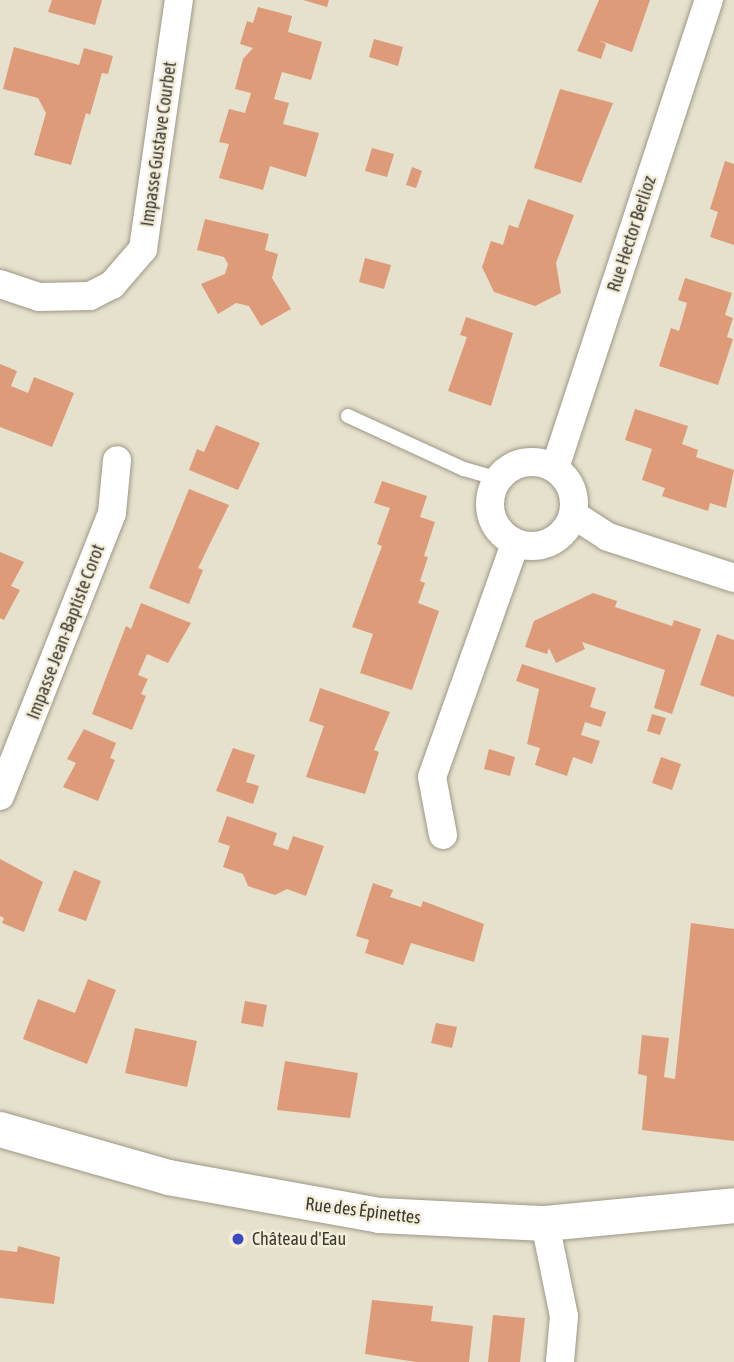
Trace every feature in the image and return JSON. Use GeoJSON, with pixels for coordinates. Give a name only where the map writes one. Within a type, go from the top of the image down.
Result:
{"type":"FeatureCollection","features":[{"type":"Feature","properties":{"kind":"street","name":"Impasse Gustave Courbet"},"geometry":{"type":"LineString","coordinates":[[0,285],[39,296],[90,296],[112,285],[143,249],[179,0]]}},
{"type":"Feature","properties":{"kind":"street","name":"Rue Hector Berlioz"},"geometry":{"type":"LineString","coordinates":[[555,468],[709,0]]}},
{"type":"Feature","properties":{"kind":"street","name":"Impasse Jean-Baptiste Corot"},"geometry":{"type":"LineString","coordinates":[[0,796],[112,513],[117,460]]}},
{"type":"Feature","properties":{"kind":"street"},"geometry":{"type":"LineString","coordinates":[[531,461],[555,468],[572,489],[574,515],[567,528],[544,545],[515,544],[504,536],[491,515],[492,489],[507,469],[531,461]]}},
{"type":"Feature","properties":{"kind":"street"},"geometry":{"type":"LineString","coordinates":[[574,515],[608,537],[734,578]]}},
{"type":"Feature","properties":{"kind":"street"},"geometry":{"type":"LineString","coordinates":[[443,835],[432,777],[515,544]]}},
{"type":"Feature","properties":{"kind":"street","name":"Rue des Épinettes"},"geometry":{"type":"LineString","coordinates":[[0,1129],[168,1177],[299,1204],[379,1215],[545,1223],[734,1205]]}},
{"type":"Feature","properties":{"kind":"street"},"geometry":{"type":"LineString","coordinates":[[545,1223],[564,1316],[560,1362]]}},
{"type":"Feature","properties":{"kind":"lane"},"geometry":{"type":"LineString","coordinates":[[348,416],[464,469],[498,478]]}},
{"type":"Feature","properties":{"kind":"building"},"geometry":{"type":"Polygon","coordinates":[[[52,0],[102,0],[95,25],[48,12],[52,0]]]}},
{"type":"Feature","properties":{"kind":"building"},"geometry":{"type":"Polygon","coordinates":[[[303,0],[329,0],[327,7],[303,0]]]}},
{"type":"Feature","properties":{"kind":"building"},"geometry":{"type":"Polygon","coordinates":[[[599,0],[650,0],[632,52],[598,40],[606,44],[601,59],[577,51],[599,0]]]}},
{"type":"Feature","properties":{"kind":"building"},"geometry":{"type":"Polygon","coordinates":[[[258,7],[292,16],[288,32],[322,42],[311,80],[282,72],[274,99],[289,103],[283,124],[319,133],[306,177],[270,166],[263,190],[219,178],[229,144],[219,142],[229,109],[245,113],[251,93],[235,89],[243,59],[253,48],[240,44],[247,21],[253,23],[258,7]]]}},
{"type":"Feature","properties":{"kind":"building"},"geometry":{"type":"Polygon","coordinates":[[[374,39],[403,47],[398,66],[369,57],[374,39]]]}},
{"type":"Feature","properties":{"kind":"building"},"geometry":{"type":"Polygon","coordinates":[[[14,47],[79,65],[84,48],[113,56],[108,74],[102,73],[90,115],[86,113],[71,165],[34,155],[46,113],[38,98],[3,89],[14,47]]]}},
{"type":"Feature","properties":{"kind":"building"},"geometry":{"type":"Polygon","coordinates":[[[560,89],[613,103],[581,183],[534,168],[560,89]]]}},
{"type":"Feature","properties":{"kind":"building"},"geometry":{"type":"Polygon","coordinates":[[[372,148],[394,154],[387,177],[365,171],[372,148]]]}},
{"type":"Feature","properties":{"kind":"building"},"geometry":{"type":"Polygon","coordinates":[[[725,161],[734,164],[734,245],[710,237],[718,212],[710,209],[725,161]]]}},
{"type":"Feature","properties":{"kind":"building"},"geometry":{"type":"Polygon","coordinates":[[[412,167],[422,171],[416,188],[406,185],[412,167]]]}},
{"type":"Feature","properties":{"kind":"building"},"geometry":{"type":"Polygon","coordinates":[[[528,199],[574,215],[556,263],[561,293],[535,306],[494,292],[482,267],[491,241],[503,245],[509,225],[518,228],[528,199]]]}},
{"type":"Feature","properties":{"kind":"building"},"geometry":{"type":"Polygon","coordinates":[[[205,219],[269,234],[265,250],[278,254],[272,278],[291,309],[261,326],[249,306],[236,303],[218,314],[201,284],[225,274],[228,264],[224,257],[197,250],[205,219]]]}},
{"type":"Feature","properties":{"kind":"building"},"geometry":{"type":"Polygon","coordinates":[[[365,258],[391,265],[384,289],[359,282],[365,258]]]}},
{"type":"Feature","properties":{"kind":"building"},"geometry":{"type":"Polygon","coordinates":[[[685,278],[732,293],[725,315],[733,318],[727,337],[733,339],[718,385],[659,366],[671,328],[679,331],[687,303],[678,300],[685,278]]]}},
{"type":"Feature","properties":{"kind":"building"},"geometry":{"type":"Polygon","coordinates":[[[466,317],[513,333],[491,406],[448,391],[467,337],[460,335],[466,317]]]}},
{"type":"Feature","properties":{"kind":"building"},"geometry":{"type":"Polygon","coordinates":[[[0,364],[17,371],[11,386],[28,393],[34,377],[74,393],[52,447],[0,427],[0,364]]]}},
{"type":"Feature","properties":{"kind":"building"},"geometry":{"type":"Polygon","coordinates":[[[635,409],[688,426],[682,444],[698,450],[696,457],[734,470],[726,508],[710,503],[708,511],[662,496],[665,488],[642,480],[652,449],[625,440],[635,409]]]}},
{"type":"Feature","properties":{"kind":"building"},"geometry":{"type":"Polygon","coordinates":[[[216,425],[260,443],[238,490],[189,470],[197,449],[204,452],[216,425]]]}},
{"type":"Feature","properties":{"kind":"building"},"geometry":{"type":"Polygon","coordinates":[[[382,481],[427,496],[420,517],[435,522],[424,556],[428,557],[420,581],[425,583],[418,603],[439,611],[412,690],[360,673],[373,634],[352,627],[382,546],[377,544],[390,508],[374,503],[382,481]]]}},
{"type":"Feature","properties":{"kind":"building"},"geometry":{"type":"Polygon","coordinates":[[[189,489],[229,505],[198,568],[203,570],[189,604],[149,588],[189,489]]]}},
{"type":"Feature","properties":{"kind":"building"},"geometry":{"type":"Polygon","coordinates":[[[0,552],[24,562],[11,586],[20,590],[4,620],[0,618],[0,552]]]}},
{"type":"Feature","properties":{"kind":"building"},"geometry":{"type":"Polygon","coordinates":[[[593,593],[617,601],[615,607],[672,626],[674,620],[701,629],[672,714],[654,708],[665,670],[582,642],[585,649],[556,663],[549,648],[547,654],[525,647],[534,621],[593,593]]]}},
{"type":"Feature","properties":{"kind":"building"},"geometry":{"type":"Polygon","coordinates":[[[141,603],[191,623],[168,663],[147,654],[138,675],[148,679],[141,694],[146,696],[132,730],[92,714],[126,626],[131,629],[141,603]]]}},
{"type":"Feature","properties":{"kind":"building"},"geometry":{"type":"Polygon","coordinates":[[[717,634],[734,640],[734,697],[700,685],[717,634]]]}},
{"type":"Feature","properties":{"kind":"building"},"geometry":{"type":"Polygon","coordinates":[[[522,664],[596,688],[590,707],[606,712],[601,727],[585,722],[581,735],[600,741],[592,764],[573,757],[567,776],[535,765],[540,748],[527,744],[539,689],[516,681],[522,664]]]}},
{"type":"Feature","properties":{"kind":"building"},"geometry":{"type":"Polygon","coordinates":[[[320,688],[390,712],[374,750],[379,752],[365,794],[306,777],[324,726],[309,721],[320,688]]]}},
{"type":"Feature","properties":{"kind":"building"},"geometry":{"type":"Polygon","coordinates":[[[652,714],[666,718],[660,735],[647,731],[652,714]]]}},
{"type":"Feature","properties":{"kind":"building"},"geometry":{"type":"Polygon","coordinates":[[[84,729],[116,743],[110,758],[115,760],[98,801],[63,787],[76,763],[67,759],[84,729]]]}},
{"type":"Feature","properties":{"kind":"building"},"geometry":{"type":"Polygon","coordinates":[[[233,748],[255,755],[246,782],[259,786],[253,804],[216,791],[233,748]]]}},
{"type":"Feature","properties":{"kind":"building"},"geometry":{"type":"Polygon","coordinates":[[[489,749],[515,757],[510,776],[484,769],[489,749]]]}},
{"type":"Feature","properties":{"kind":"building"},"geometry":{"type":"Polygon","coordinates":[[[661,757],[681,764],[672,790],[652,783],[661,757]]]}},
{"type":"Feature","properties":{"kind":"building"},"geometry":{"type":"Polygon","coordinates":[[[227,816],[277,833],[273,845],[288,850],[293,836],[324,846],[306,896],[287,889],[275,895],[248,886],[243,874],[223,867],[230,846],[218,842],[227,816]]]}},
{"type":"Feature","properties":{"kind":"building"},"geometry":{"type":"Polygon","coordinates":[[[0,859],[43,882],[24,932],[2,923],[4,918],[0,916],[0,859]]]}},
{"type":"Feature","properties":{"kind":"building"},"geometry":{"type":"Polygon","coordinates":[[[74,870],[101,881],[86,921],[58,911],[74,870]]]}},
{"type":"Feature","properties":{"kind":"building"},"geometry":{"type":"Polygon","coordinates":[[[373,883],[393,890],[390,897],[421,907],[423,901],[484,924],[474,962],[411,943],[403,965],[365,953],[369,940],[356,936],[373,883]]]}},
{"type":"Feature","properties":{"kind":"building"},"geometry":{"type":"Polygon","coordinates":[[[691,923],[734,929],[734,1141],[642,1130],[647,1076],[638,1074],[642,1035],[669,1038],[664,1077],[675,1079],[691,923]]]}},
{"type":"Feature","properties":{"kind":"building"},"geometry":{"type":"Polygon","coordinates":[[[88,979],[116,990],[87,1064],[23,1039],[38,999],[75,1013],[88,979]]]}},
{"type":"Feature","properties":{"kind":"building"},"geometry":{"type":"Polygon","coordinates":[[[245,1001],[267,1005],[263,1027],[241,1023],[245,1001]]]}},
{"type":"Feature","properties":{"kind":"building"},"geometry":{"type":"Polygon","coordinates":[[[436,1023],[457,1027],[452,1048],[431,1043],[436,1023]]]}},
{"type":"Feature","properties":{"kind":"building"},"geometry":{"type":"Polygon","coordinates":[[[135,1028],[197,1041],[187,1087],[125,1073],[135,1028]]]}},
{"type":"Feature","properties":{"kind":"building"},"geometry":{"type":"Polygon","coordinates":[[[285,1061],[358,1073],[350,1118],[277,1110],[285,1061]]]}},
{"type":"Feature","properties":{"kind":"building"},"geometry":{"type":"Polygon","coordinates":[[[18,1246],[60,1257],[54,1304],[0,1298],[0,1250],[17,1252],[18,1246]]]}},
{"type":"Feature","properties":{"kind":"building"},"geometry":{"type":"Polygon","coordinates":[[[372,1300],[433,1306],[431,1321],[473,1326],[469,1362],[416,1362],[365,1354],[372,1300]]]}},
{"type":"Feature","properties":{"kind":"building"},"geometry":{"type":"Polygon","coordinates":[[[493,1315],[525,1318],[520,1362],[488,1362],[493,1315]]]}},
{"type":"Feature","properties":{"kind":"place","name":"Château d'Eau"},"geometry":{"type":"Point","coordinates":[238,1239]}}]}
